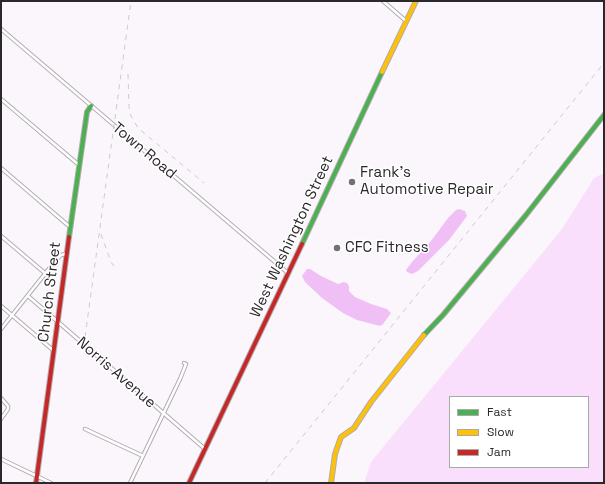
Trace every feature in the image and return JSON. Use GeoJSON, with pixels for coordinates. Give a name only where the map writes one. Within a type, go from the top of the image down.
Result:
{"type":"FeatureCollection","features":[{"type":"Feature","properties":{"kind":"street"},"geometry":{"type":"LineString","coordinates":[[383,1],[407,21]]}},
{"type":"Feature","properties":{"kind":"street","name":"West Washington Street"},"geometry":{"type":"LineString","coordinates":[[189,483],[416,1]]}},
{"type":"Feature","properties":{"kind":"street","name":"Town Road"},"geometry":{"type":"LineString","coordinates":[[1,29],[288,273]]}},
{"type":"Feature","properties":{"kind":"street"},"geometry":{"type":"LineString","coordinates":[[1,99],[78,165]]}},
{"type":"Feature","properties":{"kind":"street","name":"Church Street"},"geometry":{"type":"LineString","coordinates":[[36,483],[78,165],[87,112],[91,106]]}},
{"type":"Feature","properties":{"kind":"street"},"geometry":{"type":"LineString","coordinates":[[331,483],[335,454],[340,437],[354,428],[371,402],[419,340],[443,315],[526,215],[604,115]]}},
{"type":"Feature","properties":{"kind":"street"},"geometry":{"type":"LineString","coordinates":[[1,168],[70,227]]}},
{"type":"Feature","properties":{"kind":"street"},"geometry":{"type":"LineString","coordinates":[[1,236],[46,274]]}},
{"type":"Feature","properties":{"kind":"street"},"geometry":{"type":"LineString","coordinates":[[1,329],[61,255],[66,254]]}},
{"type":"Feature","properties":{"kind":"street","name":"Norris Avenue"},"geometry":{"type":"LineString","coordinates":[[28,296],[205,449]]}},
{"type":"Feature","properties":{"kind":"street"},"geometry":{"type":"LineString","coordinates":[[1,306],[54,352]]}},
{"type":"Feature","properties":{"kind":"street"},"geometry":{"type":"LineString","coordinates":[[130,483],[180,378],[186,364],[184,363]]}},
{"type":"Feature","properties":{"kind":"street"},"geometry":{"type":"LineString","coordinates":[[1,398],[7,403],[8,407],[1,418]]}},
{"type":"Feature","properties":{"kind":"street"},"geometry":{"type":"LineString","coordinates":[[86,429],[143,456]]}},
{"type":"Feature","properties":{"kind":"street"},"geometry":{"type":"LineString","coordinates":[[1,459],[51,483]]}},
{"type":"Feature","properties":{"kind":"shaded area"},"geometry":{"type":"Polygon","coordinates":[[[604,173],[604,483],[364,483],[371,462],[562,229],[594,178],[604,173]]]}},
{"type":"Feature","properties":{"kind":"shaded area"},"geometry":{"type":"Polygon","coordinates":[[[459,209],[465,211],[467,216],[449,240],[418,271],[412,274],[407,272],[406,270],[412,262],[431,241],[448,218],[459,209]]]}},
{"type":"Feature","properties":{"kind":"shaded area"},"geometry":{"type":"Polygon","coordinates":[[[307,269],[310,269],[338,284],[344,282],[347,283],[349,286],[349,291],[355,297],[387,309],[391,313],[380,326],[357,320],[343,313],[322,298],[305,282],[302,276],[307,269]]]}},
{"type":"Feature","properties":{"kind":"railway"},"geometry":{"type":"LineString","coordinates":[[85,337],[131,1]]}},
{"type":"Feature","properties":{"kind":"railway"},"geometry":{"type":"LineString","coordinates":[[265,483],[604,63]]}},
{"type":"Feature","properties":{"kind":"railway"},"geometry":{"type":"LineString","coordinates":[[128,74],[129,107],[131,116],[138,128],[204,183]]}},
{"type":"Feature","properties":{"kind":"railway"},"geometry":{"type":"LineString","coordinates":[[101,234],[111,262],[117,270]]}},
{"type":"Feature","properties":{"kind":"traffic: fast"},"geometry":{"type":"LineString","coordinates":[[302,244],[382,72]]}},
{"type":"Feature","properties":{"kind":"traffic: fast"},"geometry":{"type":"LineString","coordinates":[[69,237],[87,112],[91,106]]}},
{"type":"Feature","properties":{"kind":"traffic: fast"},"geometry":{"type":"LineString","coordinates":[[424,335],[443,315],[526,215],[604,115]]}},
{"type":"Feature","properties":{"kind":"traffic: slow"},"geometry":{"type":"LineString","coordinates":[[382,72],[416,1]]}},
{"type":"Feature","properties":{"kind":"traffic: slow"},"geometry":{"type":"LineString","coordinates":[[331,483],[335,454],[341,437],[354,428],[371,402],[424,335]]}},
{"type":"Feature","properties":{"kind":"traffic: jam"},"geometry":{"type":"LineString","coordinates":[[36,483],[69,237]]}},
{"type":"Feature","properties":{"kind":"traffic: jam"},"geometry":{"type":"LineString","coordinates":[[189,483],[302,244]]}},
{"type":"Feature","properties":{"kind":"place","name":"Frank's Automotive Repair"},"geometry":{"type":"Point","coordinates":[352,182]}},
{"type":"Feature","properties":{"kind":"place","name":"CFC Fitness"},"geometry":{"type":"Point","coordinates":[337,248]}}]}
